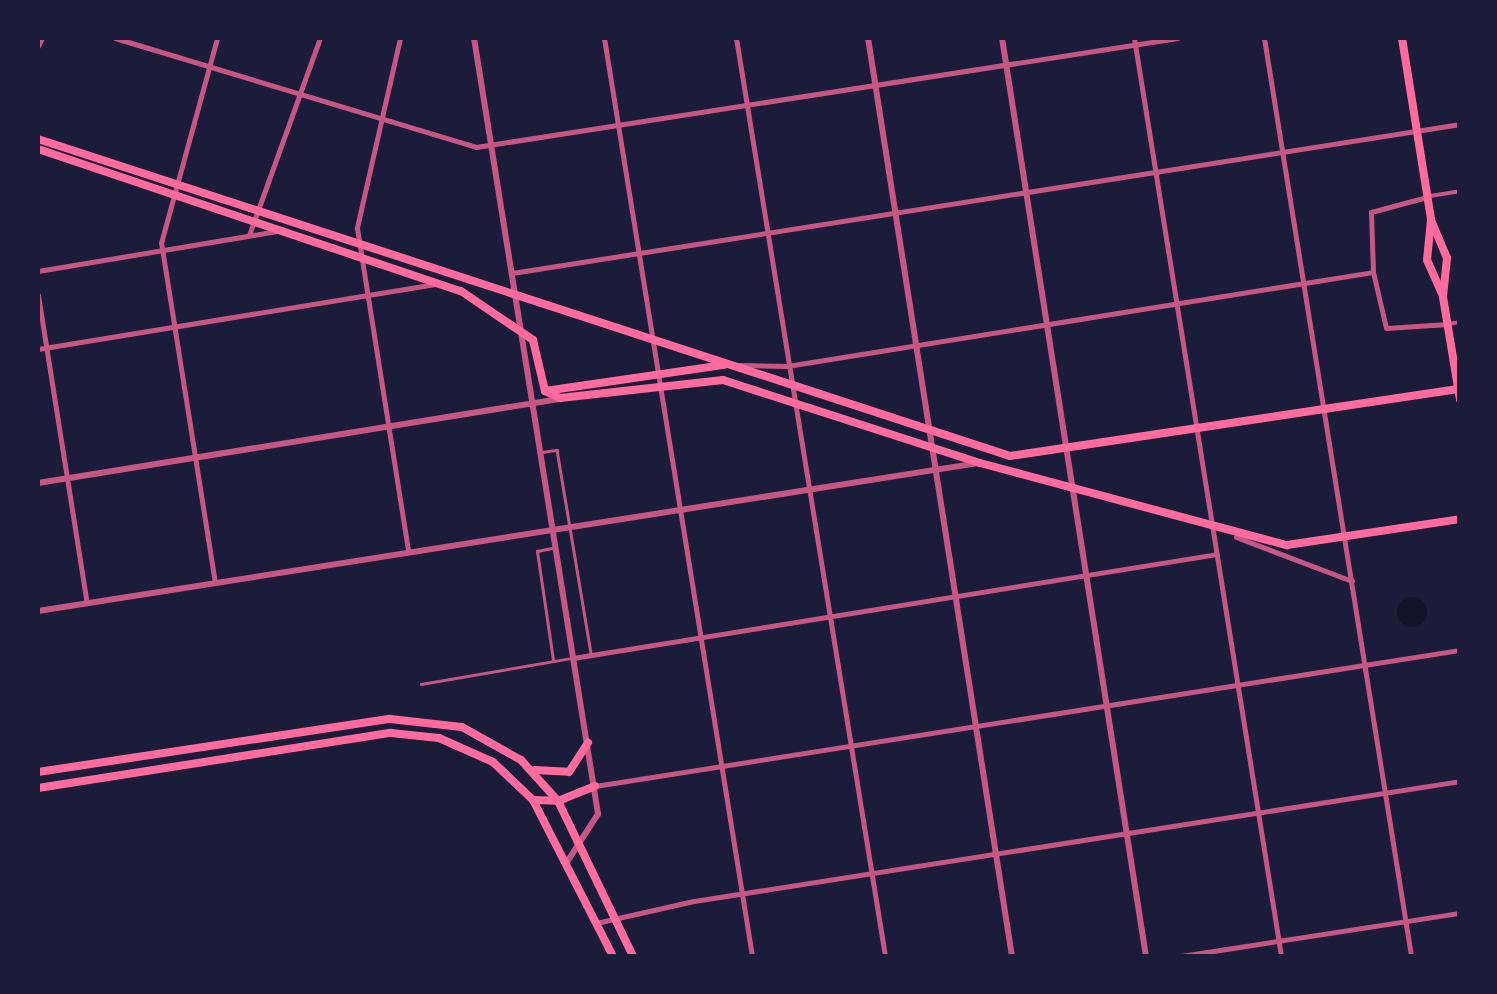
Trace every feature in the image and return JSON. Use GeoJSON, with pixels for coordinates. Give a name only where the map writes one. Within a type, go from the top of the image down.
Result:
{"type":"FeatureCollection","features":[{"type":"Feature","properties":{"kind":"main road"},"geometry":{"type":"LineString","coordinates":[[1402,38],[1431,220],[1447,258],[1444,297],[1460,400]]}},
{"type":"Feature","properties":{"kind":"main road"},"geometry":{"type":"LineString","coordinates":[[38,139],[176,189]]}},
{"type":"Feature","properties":{"kind":"main road"},"geometry":{"type":"LineString","coordinates":[[38,149],[257,215],[360,250],[439,283],[520,328],[536,345],[546,391]]}},
{"type":"Feature","properties":{"kind":"main road"},"geometry":{"type":"LineString","coordinates":[[257,215],[288,230],[515,293],[1010,456],[1067,451],[1459,389]]}},
{"type":"Feature","properties":{"kind":"main road"},"geometry":{"type":"LineString","coordinates":[[1431,220],[1428,260],[1444,297]]}},
{"type":"Feature","properties":{"kind":"main road"},"geometry":{"type":"LineString","coordinates":[[546,391],[658,372],[732,365]]}},
{"type":"Feature","properties":{"kind":"main road"},"geometry":{"type":"LineString","coordinates":[[546,391],[560,398],[723,380],[980,463],[1236,537],[1287,545],[1460,519]]}},
{"type":"Feature","properties":{"kind":"main road"},"geometry":{"type":"LineString","coordinates":[[38,772],[412,718],[485,736],[532,770],[558,801],[633,956]]}},
{"type":"Feature","properties":{"kind":"main road"},"geometry":{"type":"LineString","coordinates":[[38,788],[415,734],[477,752],[533,800],[613,956]]}},
{"type":"Feature","properties":{"kind":"main road"},"geometry":{"type":"LineString","coordinates":[[532,770],[570,772],[588,744]]}},
{"type":"Feature","properties":{"kind":"main road"},"geometry":{"type":"LineString","coordinates":[[533,800],[558,801],[595,786]]}},
{"type":"Feature","properties":{"kind":"street"},"geometry":{"type":"LineString","coordinates":[[38,46],[42,38]]}},
{"type":"Feature","properties":{"kind":"street"},"geometry":{"type":"LineString","coordinates":[[115,38],[456,146],[491,146],[1134,41],[1178,38]]}},
{"type":"Feature","properties":{"kind":"street"},"geometry":{"type":"LineString","coordinates":[[215,583],[162,250],[217,38]]}},
{"type":"Feature","properties":{"kind":"street"},"geometry":{"type":"LineString","coordinates":[[249,235],[320,38]]}},
{"type":"Feature","properties":{"kind":"street"},"geometry":{"type":"LineString","coordinates":[[400,38],[357,222],[408,551]]}},
{"type":"Feature","properties":{"kind":"street"},"geometry":{"type":"LineString","coordinates":[[474,38],[553,548],[595,786],[596,822],[578,840],[567,862]]}},
{"type":"Feature","properties":{"kind":"street"},"geometry":{"type":"LineString","coordinates":[[604,38],[752,956]]}},
{"type":"Feature","properties":{"kind":"street"},"geometry":{"type":"LineString","coordinates":[[736,38],[885,956]]}},
{"type":"Feature","properties":{"kind":"street"},"geometry":{"type":"LineString","coordinates":[[868,38],[1012,956]]}},
{"type":"Feature","properties":{"kind":"street"},"geometry":{"type":"LineString","coordinates":[[1002,38],[1146,956]]}},
{"type":"Feature","properties":{"kind":"street"},"geometry":{"type":"LineString","coordinates":[[1264,38],[1411,956]]}},
{"type":"Feature","properties":{"kind":"street"},"geometry":{"type":"LineString","coordinates":[[1134,41],[1280,956]]}},
{"type":"Feature","properties":{"kind":"street"},"geometry":{"type":"LineString","coordinates":[[512,273],[1460,124]]}},
{"type":"Feature","properties":{"kind":"street"},"geometry":{"type":"LineString","coordinates":[[1460,191],[1372,212],[1373,272],[1386,328],[1460,322]]}},
{"type":"Feature","properties":{"kind":"street"},"geometry":{"type":"LineString","coordinates":[[38,271],[288,230]]}},
{"type":"Feature","properties":{"kind":"street"},"geometry":{"type":"LineString","coordinates":[[732,365],[787,366],[1373,272]]}},
{"type":"Feature","properties":{"kind":"street"},"geometry":{"type":"LineString","coordinates":[[38,348],[367,298],[439,283]]}},
{"type":"Feature","properties":{"kind":"street"},"geometry":{"type":"LineString","coordinates":[[38,295],[87,603]]}},
{"type":"Feature","properties":{"kind":"street"},"geometry":{"type":"LineString","coordinates":[[531,403],[546,391]]}},
{"type":"Feature","properties":{"kind":"street"},"geometry":{"type":"LineString","coordinates":[[38,483],[560,398]]}},
{"type":"Feature","properties":{"kind":"street"},"geometry":{"type":"LineString","coordinates":[[38,611],[980,463]]}},
{"type":"Feature","properties":{"kind":"street"},"geometry":{"type":"LineString","coordinates":[[1236,537],[1352,582]]}},
{"type":"Feature","properties":{"kind":"street"},"geometry":{"type":"LineString","coordinates":[[572,658],[1217,554]]}},
{"type":"Feature","properties":{"kind":"street"},"geometry":{"type":"LineString","coordinates":[[595,786],[1460,650]]}},
{"type":"Feature","properties":{"kind":"street"},"geometry":{"type":"LineString","coordinates":[[596,923],[613,915],[671,905],[1460,780]]}},
{"type":"Feature","properties":{"kind":"street"},"geometry":{"type":"LineString","coordinates":[[1181,956],[1460,913]]}},
{"type":"Feature","properties":{"kind":"lane"},"geometry":{"type":"LineString","coordinates":[[538,453],[558,450],[591,655]]}},
{"type":"Feature","properties":{"kind":"lane"},"geometry":{"type":"LineString","coordinates":[[553,548],[537,550],[553,661]]}},
{"type":"Feature","properties":{"kind":"lane"},"geometry":{"type":"LineString","coordinates":[[421,684],[572,658]]}},
{"type":"Feature","properties":{"kind":"shaded area"},"geometry":{"type":"Polygon","coordinates":[[[1412,597],[1423,601],[1427,612],[1423,623],[1412,627],[1401,623],[1397,612],[1401,601],[1412,597]]]}}]}
